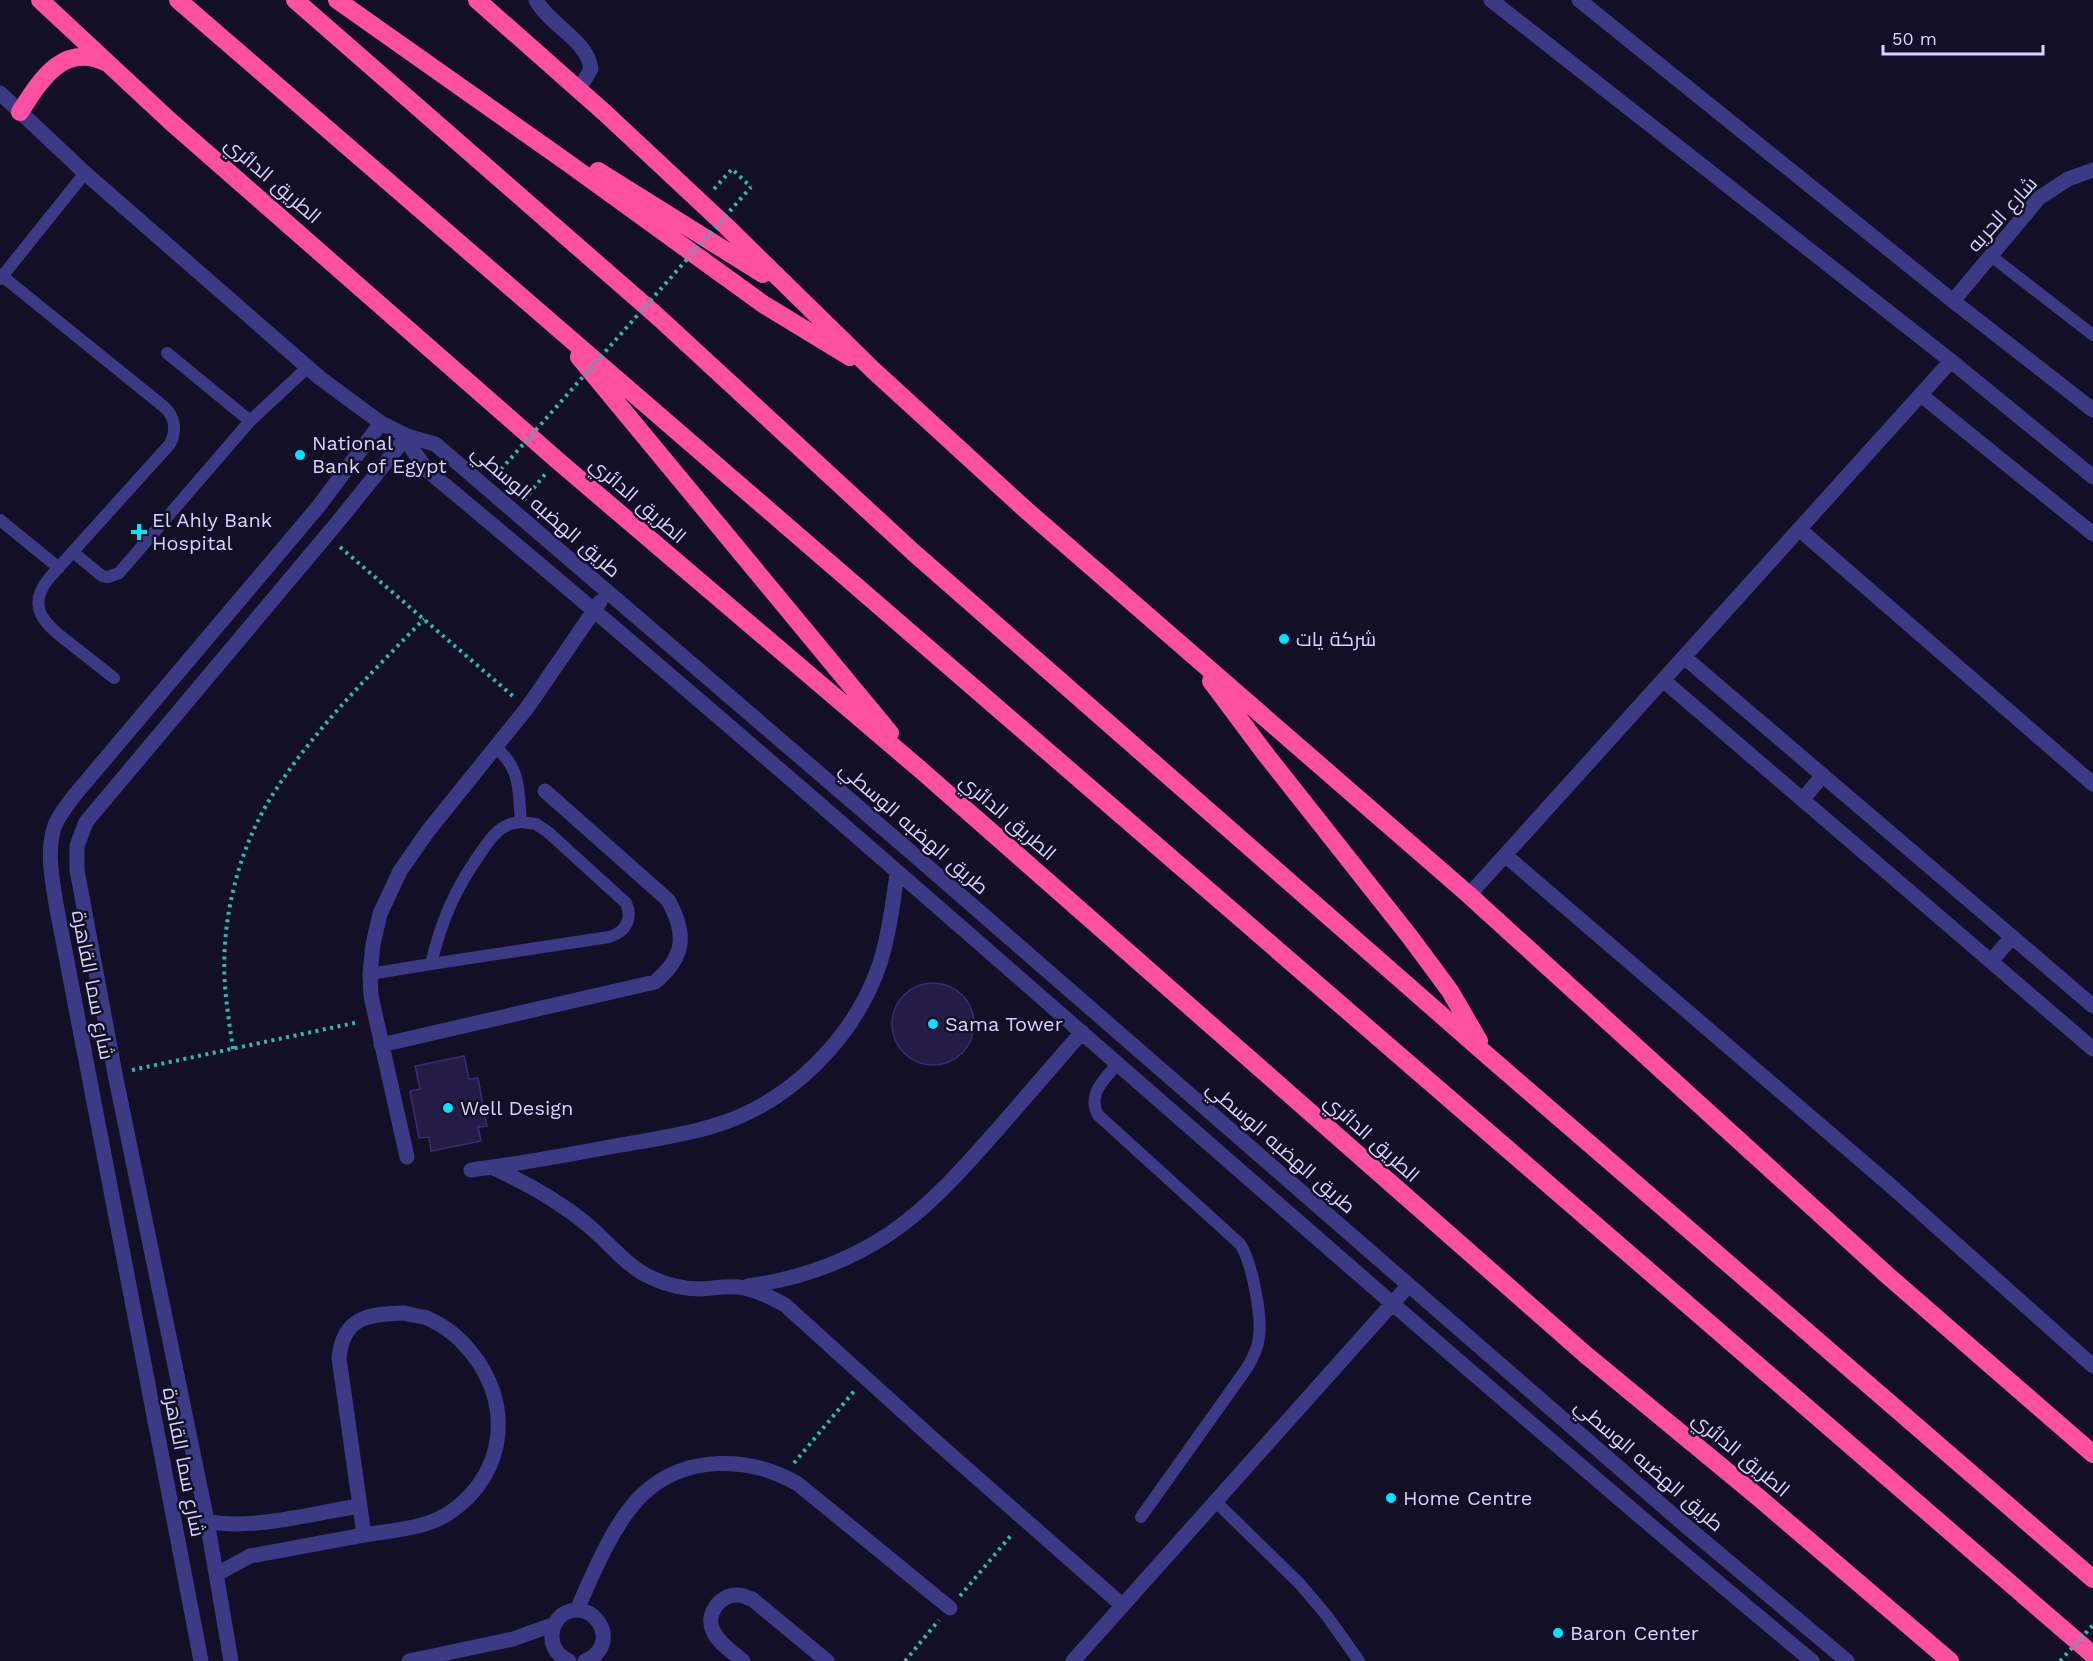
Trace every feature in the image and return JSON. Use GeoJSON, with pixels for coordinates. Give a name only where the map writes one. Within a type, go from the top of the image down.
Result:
{"type":"FeatureCollection","features":[{"type":"Feature","properties":{"kind":"highway","name":"الطريق الدائري"},"geometry":{"type":"LineString","coordinates":[[40,0],[170,121],[557,460],[922,771],[1563,1336],[1758,1497],[1950,1661]]}},
{"type":"Feature","properties":{"kind":"highway"},"geometry":{"type":"LineString","coordinates":[[178,0],[2093,1654]]}},
{"type":"Feature","properties":{"kind":"highway"},"geometry":{"type":"LineString","coordinates":[[295,0],[656,315],[913,552],[1488,1056],[2093,1580]]}},
{"type":"Feature","properties":{"kind":"highway"},"geometry":{"type":"LineString","coordinates":[[337,0],[763,304],[873,370]]}},
{"type":"Feature","properties":{"kind":"highway"},"geometry":{"type":"LineString","coordinates":[[477,0],[579,89],[702,203],[873,370],[1026,510],[1469,895],[1887,1275],[2093,1454]]}},
{"type":"Feature","properties":{"kind":"highway"},"geometry":{"type":"LineString","coordinates":[[20,112],[41,79],[62,62],[74,58],[87,58],[100,60],[112,66]]}},
{"type":"Feature","properties":{"kind":"highway"},"geometry":{"type":"LineString","coordinates":[[537,141],[598,171],[793,292]]}},
{"type":"Feature","properties":{"kind":"highway"},"geometry":{"type":"LineString","coordinates":[[545,316],[922,771]]}},
{"type":"Feature","properties":{"kind":"highway"},"geometry":{"type":"LineString","coordinates":[[1191,654],[1267,756],[1450,991],[1488,1056]]}},
{"type":"Feature","properties":{"kind":"street"},"geometry":{"type":"LineString","coordinates":[[536,0],[551,20],[567,33],[589,59],[591,69],[579,89]]}},
{"type":"Feature","properties":{"kind":"street"},"geometry":{"type":"LineString","coordinates":[[1491,0],[1951,361],[2093,477]]}},
{"type":"Feature","properties":{"kind":"street"},"geometry":{"type":"LineString","coordinates":[[1580,0],[1953,302],[2093,410]]}},
{"type":"Feature","properties":{"kind":"street","name":"طريق الهضبه الوسطي"},"geometry":{"type":"LineString","coordinates":[[0,93],[86,173],[308,367],[381,423],[407,436],[435,444],[447,454],[1680,1521],[1847,1661]]}},
{"type":"Feature","properties":{"kind":"street","name":"شارع الحريه"},"geometry":{"type":"LineString","coordinates":[[1953,302],[2039,198],[2068,179],[2093,170]]}},
{"type":"Feature","properties":{"kind":"street"},"geometry":{"type":"LineString","coordinates":[[1469,895],[1951,361]]}},
{"type":"Feature","properties":{"kind":"street"},"geometry":{"type":"LineString","coordinates":[[1921,395],[2093,534]]}},
{"type":"Feature","properties":{"kind":"street","name":"شارع سما القاهرة"},"geometry":{"type":"LineString","coordinates":[[201,1661],[56,904],[51,868],[51,837],[56,822],[73,797],[318,507],[381,423]]}},
{"type":"Feature","properties":{"kind":"street"},"geometry":{"type":"LineString","coordinates":[[407,436],[412,449],[428,471],[594,610],[1392,1303],[1812,1661]]}},
{"type":"Feature","properties":{"kind":"street","name":"شارع سما القاهرة"},"geometry":{"type":"LineString","coordinates":[[231,1661],[207,1521],[76,870],[77,846],[81,834],[94,813],[407,436]]}},
{"type":"Feature","properties":{"kind":"street"},"geometry":{"type":"LineString","coordinates":[[318,507],[337,523]]}},
{"type":"Feature","properties":{"kind":"street"},"geometry":{"type":"LineString","coordinates":[[1799,530],[2093,784]]}},
{"type":"Feature","properties":{"kind":"street"},"geometry":{"type":"LineString","coordinates":[[407,1157],[375,1018],[370,974],[373,944],[380,914],[400,871],[428,831],[527,708],[607,592]]}},
{"type":"Feature","properties":{"kind":"street"},"geometry":{"type":"LineString","coordinates":[[1684,657],[2093,1006]]}},
{"type":"Feature","properties":{"kind":"street"},"geometry":{"type":"LineString","coordinates":[[1664,680],[2093,1049]]}},
{"type":"Feature","properties":{"kind":"street"},"geometry":{"type":"LineString","coordinates":[[1803,799],[1823,775]]}},
{"type":"Feature","properties":{"kind":"street"},"geometry":{"type":"LineString","coordinates":[[381,1045],[655,982],[669,970],[678,953],[681,934],[677,916],[668,900],[545,791]]}},
{"type":"Feature","properties":{"kind":"street"},"geometry":{"type":"LineString","coordinates":[[73,797],[94,813]]}},
{"type":"Feature","properties":{"kind":"street"},"geometry":{"type":"LineString","coordinates":[[1505,855],[1873,1171],[2093,1366]]}},
{"type":"Feature","properties":{"kind":"street"},"geometry":{"type":"LineString","coordinates":[[471,1170],[561,1157],[714,1126],[758,1107],[798,1080],[832,1047],[860,1007],[880,964],[891,917],[897,874]]}},
{"type":"Feature","properties":{"kind":"street"},"geometry":{"type":"LineString","coordinates":[[1991,961],[2012,938]]}},
{"type":"Feature","properties":{"kind":"street"},"geometry":{"type":"LineString","coordinates":[[997,959],[1012,941]]}},
{"type":"Feature","properties":{"kind":"street"},"geometry":{"type":"LineString","coordinates":[[741,1287],[772,1282],[833,1264],[880,1240],[914,1216],[960,1172],[1082,1032]]}},
{"type":"Feature","properties":{"kind":"street"},"geometry":{"type":"LineString","coordinates":[[491,1167],[543,1193],[567,1209],[630,1265],[652,1278],[677,1286],[741,1287],[764,1293],[785,1305],[942,1448],[1122,1605]]}},
{"type":"Feature","properties":{"kind":"street"},"geometry":{"type":"LineString","coordinates":[[1073,1661],[1408,1286]]}},
{"type":"Feature","properties":{"kind":"street"},"geometry":{"type":"LineString","coordinates":[[217,1574],[250,1557],[429,1523],[450,1512],[469,1497],[484,1478],[494,1455],[499,1432],[498,1408],[492,1384],[480,1363],[447,1329],[426,1318],[404,1313],[364,1317],[350,1327],[341,1341],[339,1358],[364,1535]]}},
{"type":"Feature","properties":{"kind":"street"},"geometry":{"type":"LineString","coordinates":[[577,1610],[599,1562],[621,1524],[642,1495],[658,1482],[686,1470],[716,1463],[753,1465],[783,1475],[812,1494],[950,1608]]}},
{"type":"Feature","properties":{"kind":"street"},"geometry":{"type":"LineString","coordinates":[[207,1521],[227,1525],[246,1524],[359,1506]]}},
{"type":"Feature","properties":{"kind":"street"},"geometry":{"type":"LineString","coordinates":[[743,1661],[719,1641],[711,1629],[711,1616],[716,1604],[727,1597],[740,1595],[752,1599],[827,1661]]}},
{"type":"Feature","properties":{"kind":"street"},"geometry":{"type":"LineString","coordinates":[[569,1661],[561,1657],[552,1641],[555,1624],[560,1617],[577,1610],[594,1616],[603,1631],[600,1648],[595,1656],[587,1661]]}},
{"type":"Feature","properties":{"kind":"street"},"geometry":{"type":"LineString","coordinates":[[409,1661],[513,1639],[555,1624]]}},
{"type":"Feature","properties":{"kind":"lane"},"geometry":{"type":"LineString","coordinates":[[86,173],[1,278],[163,406],[174,423],[175,430],[170,444],[44,584],[40,592],[39,610],[48,626],[114,678]]}},
{"type":"Feature","properties":{"kind":"lane"},"geometry":{"type":"LineString","coordinates":[[1991,256],[2093,335]]}},
{"type":"Feature","properties":{"kind":"lane"},"geometry":{"type":"LineString","coordinates":[[167,353],[250,421]]}},
{"type":"Feature","properties":{"kind":"lane"},"geometry":{"type":"LineString","coordinates":[[74,552],[102,576],[119,573],[250,421],[308,367]]}},
{"type":"Feature","properties":{"kind":"lane"},"geometry":{"type":"LineString","coordinates":[[0,520],[59,568]]}},
{"type":"Feature","properties":{"kind":"lane"},"geometry":{"type":"LineString","coordinates":[[495,747],[513,765],[517,778],[521,822]]}},
{"type":"Feature","properties":{"kind":"lane"},"geometry":{"type":"LineString","coordinates":[[370,974],[617,935],[627,925],[629,910],[627,903],[548,832],[536,824],[521,822],[507,825],[495,834],[467,872],[447,911],[431,964]]}},
{"type":"Feature","properties":{"kind":"lane"},"geometry":{"type":"LineString","coordinates":[[1117,1064],[1096,1091],[1094,1104],[1098,1115],[1240,1244],[1249,1260],[1259,1325],[1257,1348],[1247,1368],[1141,1517]]}},
{"type":"Feature","properties":{"kind":"lane"},"geometry":{"type":"LineString","coordinates":[[1215,1501],[1300,1584],[1327,1616],[1359,1661]]}},
{"type":"Feature","properties":{"kind":"path"},"geometry":{"type":"LineString","coordinates":[[496,475],[751,187],[732,169],[702,203]]}},
{"type":"Feature","properties":{"kind":"path"},"geometry":{"type":"LineString","coordinates":[[527,497],[557,460]]}},
{"type":"Feature","properties":{"kind":"path"},"geometry":{"type":"LineString","coordinates":[[326,535],[527,708]]}},
{"type":"Feature","properties":{"kind":"path"},"geometry":{"type":"LineString","coordinates":[[233,1049],[225,997],[225,945],[232,893],[248,843],[272,796],[302,753],[381,662],[424,619]]}},
{"type":"Feature","properties":{"kind":"path"},"geometry":{"type":"LineString","coordinates":[[116,1074],[375,1018]]}},
{"type":"Feature","properties":{"kind":"path"},"geometry":{"type":"LineString","coordinates":[[783,1475],[865,1378]]}},
{"type":"Feature","properties":{"kind":"path"},"geometry":{"type":"LineString","coordinates":[[905,1661],[1025,1519]]}},
{"type":"Feature","properties":{"kind":"path"},"geometry":{"type":"LineString","coordinates":[[2060,1661],[2093,1625]]}},
{"type":"Feature","properties":{"kind":"building","name":"Sama Tower"},"geometry":{"type":"Polygon","coordinates":[[[925,983],[941,983],[956,990],[967,1001],[974,1016],[971,1040],[962,1053],[941,1065],[925,1065],[910,1058],[899,1047],[892,1032],[892,1016],[899,1001],[910,990],[925,983]]]}},
{"type":"Feature","properties":{"kind":"building","name":"Well Design"},"geometry":{"type":"Polygon","coordinates":[[[464,1056],[469,1079],[478,1078],[487,1126],[478,1127],[481,1141],[431,1151],[429,1137],[419,1138],[410,1091],[420,1089],[415,1066],[464,1056]]]}},
{"type":"Feature","properties":{"kind":"place","name":"National Bank of Egypt"},"geometry":{"type":"Point","coordinates":[300,455]}},
{"type":"Feature","properties":{"kind":"place","name":"El Ahly Bank Hospital"},"geometry":{"type":"Point","coordinates":[139,532]}},
{"type":"Feature","properties":{"kind":"place","name":"شركة يات"},"geometry":{"type":"Point","coordinates":[1284,639]}},
{"type":"Feature","properties":{"kind":"place","name":"Sama Tower"},"geometry":{"type":"Point","coordinates":[933,1024]}},
{"type":"Feature","properties":{"kind":"place","name":"Well Design"},"geometry":{"type":"Point","coordinates":[448,1108]}},
{"type":"Feature","properties":{"kind":"place","name":"Home Centre"},"geometry":{"type":"Point","coordinates":[1391,1498]}},
{"type":"Feature","properties":{"kind":"place","name":"Baron Center"},"geometry":{"type":"Point","coordinates":[1558,1633]}}]}
